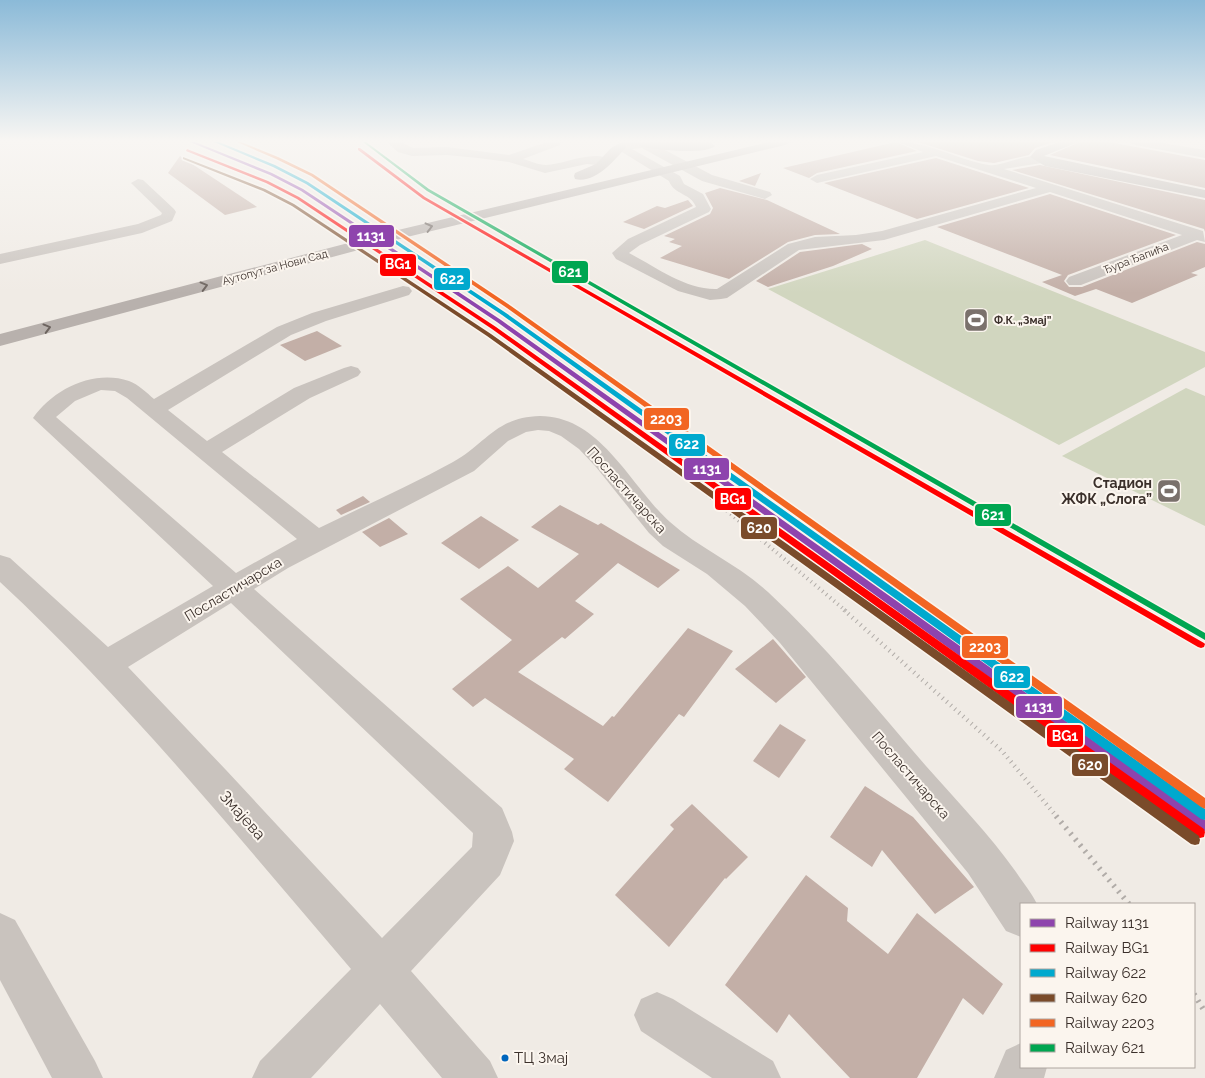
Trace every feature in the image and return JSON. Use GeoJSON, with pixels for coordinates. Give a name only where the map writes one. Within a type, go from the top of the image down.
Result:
{"type":"FeatureCollection","features":[{"type":"Feature","properties":{"kind":"main road","name":"Аутопут за Нови Сад"},"geometry":{"type":"LineString","coordinates":[[334,236],[513,192]]}},
{"type":"Feature","properties":{"kind":"main road","name":"Аутопут за Нови Сад"},"geometry":{"type":"LineString","coordinates":[[0,340],[403,233],[570,192]]}},
{"type":"Feature","properties":{"kind":"main road"},"geometry":{"type":"LineString","coordinates":[[0,323],[192,272]]}},
{"type":"Feature","properties":{"kind":"street"},"geometry":{"type":"LineString","coordinates":[[0,258],[142,228],[167,218],[169,212],[148,192]]}},
{"type":"Feature","properties":{"kind":"street"},"geometry":{"type":"LineString","coordinates":[[692,192],[701,200],[704,208],[634,242],[620,253],[622,256],[688,289],[713,295],[721,294],[794,247],[815,242],[856,240],[884,235],[1035,192]]}},
{"type":"Feature","properties":{"kind":"street"},"geometry":{"type":"LineString","coordinates":[[757,192],[766,195]]}},
{"type":"Feature","properties":{"kind":"street"},"geometry":{"type":"LineString","coordinates":[[1064,192],[1201,236]]}},
{"type":"Feature","properties":{"kind":"street","name":"Ђура Ђапића"},"geometry":{"type":"LineString","coordinates":[[1075,281],[1201,236]]}},
{"type":"Feature","properties":{"kind":"street"},"geometry":{"type":"LineString","coordinates":[[153,409],[284,331],[319,317],[403,291]]}},
{"type":"Feature","properties":{"kind":"street"},"geometry":{"type":"LineString","coordinates":[[207,451],[302,393],[351,372]]}},
{"type":"Feature","properties":{"kind":"street"},"geometry":{"type":"LineString","coordinates":[[277,1078],[486,861],[495,845],[492,828],[488,821],[234,588],[44,418],[50,408],[72,393],[101,385],[121,386],[207,451],[316,540]]}},
{"type":"Feature","properties":{"kind":"street","name":"Посластичарска"},"geometry":{"type":"LineString","coordinates":[[105,665],[316,540],[465,466],[500,436],[518,427],[538,424],[562,428],[587,444],[605,462],[659,528],[756,598],[791,634],[982,859],[1020,915]]}},
{"type":"Feature","properties":{"kind":"street","name":"Змајева"},"geometry":{"type":"LineString","coordinates":[[0,565],[105,665],[166,728],[381,968],[473,1078]]}},
{"type":"Feature","properties":{"kind":"street"},"geometry":{"type":"LineString","coordinates":[[0,935],[78,1078]]}},
{"type":"Feature","properties":{"kind":"street"},"geometry":{"type":"LineString","coordinates":[[657,1015],[756,1078]]}},
{"type":"Feature","properties":{"kind":"green space","name":"Ф.К. „Змај”"},"geometry":{"type":"Polygon","coordinates":[[[925,240],[1205,352],[1205,367],[1059,445],[768,289],[925,240]]]}},
{"type":"Feature","properties":{"kind":"green space","name":"Стадион ЖФК „Слога”"},"geometry":{"type":"Polygon","coordinates":[[[1186,388],[1205,396],[1205,526],[1062,456],[1186,388]]]}},
{"type":"Feature","properties":{"kind":"building"},"geometry":{"type":"Polygon","coordinates":[[[194,192],[235,192],[257,207],[225,215],[194,192]]]}},
{"type":"Feature","properties":{"kind":"building"},"geometry":{"type":"Polygon","coordinates":[[[737,192],[767,200],[840,234],[815,235],[788,242],[729,279],[660,258],[682,246],[669,242],[675,239],[664,236],[710,214],[713,208],[705,193],[737,192]]]}},
{"type":"Feature","properties":{"kind":"building"},"geometry":{"type":"Polygon","coordinates":[[[848,192],[1013,192],[917,219],[848,192]]]}},
{"type":"Feature","properties":{"kind":"building"},"geometry":{"type":"Polygon","coordinates":[[[1085,192],[1169,192],[1205,200],[1205,232],[1204,229],[1085,192]]]}},
{"type":"Feature","properties":{"kind":"building"},"geometry":{"type":"Polygon","coordinates":[[[1050,194],[1176,235],[1068,275],[1064,281],[1069,287],[1082,287],[1197,242],[1205,244],[1205,267],[1191,273],[1198,275],[1132,303],[1096,289],[1075,296],[1042,282],[1062,275],[937,227],[1050,194]]]}},
{"type":"Feature","properties":{"kind":"building"},"geometry":{"type":"Polygon","coordinates":[[[688,200],[693,206],[644,229],[623,222],[657,206],[665,208],[688,200]]]}},
{"type":"Feature","properties":{"kind":"building"},"geometry":{"type":"Polygon","coordinates":[[[862,244],[872,249],[833,266],[768,287],[756,281],[800,252],[862,244]]]}},
{"type":"Feature","properties":{"kind":"building"},"geometry":{"type":"Polygon","coordinates":[[[317,331],[342,346],[305,361],[280,345],[317,331]]]}},
{"type":"Feature","properties":{"kind":"building"},"geometry":{"type":"Polygon","coordinates":[[[363,496],[370,502],[341,515],[336,510],[363,496]]]}},
{"type":"Feature","properties":{"kind":"building"},"geometry":{"type":"Polygon","coordinates":[[[560,505],[598,525],[601,523],[680,570],[658,588],[618,563],[575,601],[594,614],[565,639],[562,637],[518,672],[603,726],[612,716],[614,717],[688,628],[733,651],[684,717],[679,714],[608,802],[564,769],[574,759],[485,698],[473,707],[452,689],[512,640],[460,599],[508,566],[538,588],[579,554],[531,527],[560,505]]]}},
{"type":"Feature","properties":{"kind":"building"},"geometry":{"type":"Polygon","coordinates":[[[481,516],[519,540],[479,569],[441,543],[481,516]]]}},
{"type":"Feature","properties":{"kind":"building"},"geometry":{"type":"Polygon","coordinates":[[[389,518],[408,534],[380,547],[362,532],[389,518]]]}},
{"type":"Feature","properties":{"kind":"building"},"geometry":{"type":"Polygon","coordinates":[[[773,639],[806,677],[776,703],[735,669],[773,639]]]}},
{"type":"Feature","properties":{"kind":"building"},"geometry":{"type":"Polygon","coordinates":[[[780,724],[806,740],[779,778],[753,761],[780,724]]]}},
{"type":"Feature","properties":{"kind":"building"},"geometry":{"type":"Polygon","coordinates":[[[865,786],[913,817],[974,887],[935,914],[882,850],[872,867],[830,837],[865,786]]]}},
{"type":"Feature","properties":{"kind":"building"},"geometry":{"type":"Polygon","coordinates":[[[692,804],[748,857],[725,878],[669,947],[615,895],[674,829],[670,825],[692,804]]]}},
{"type":"Feature","properties":{"kind":"building"},"geometry":{"type":"Polygon","coordinates":[[[806,875],[848,908],[847,921],[888,954],[917,913],[1003,984],[983,1015],[963,998],[917,1078],[850,1078],[789,1014],[777,1033],[725,985],[806,875]]]}},
{"type":"Feature","properties":{"kind":"railway"},"geometry":{"type":"LineString","coordinates":[[700,488],[846,611]]}},
{"type":"Feature","properties":{"kind":"railway"},"geometry":{"type":"LineString","coordinates":[[844,610],[1002,751],[1057,817]]}},
{"type":"Feature","properties":{"kind":"railway"},"geometry":{"type":"LineString","coordinates":[[1056,816],[1128,903]]}},
{"type":"Feature","properties":{"kind":"railway"},"geometry":{"type":"LineString","coordinates":[[1195,996],[1205,1012]]}},
{"type":"Feature","properties":{"kind":"rail line","name":"620"},"geometry":{"type":"LineString","coordinates":[[268,192],[293,205],[489,335],[1195,840]]}},
{"type":"Feature","properties":{"kind":"rail line","name":"BG1"},"geometry":{"type":"LineString","coordinates":[[287,192],[494,328],[1200,833]]}},
{"type":"Feature","properties":{"kind":"rail line","name":"1131"},"geometry":{"type":"LineString","coordinates":[[305,192],[499,321],[1205,826]]}},
{"type":"Feature","properties":{"kind":"rail line","name":"622"},"geometry":{"type":"LineString","coordinates":[[321,192],[504,314],[1205,815]]}},
{"type":"Feature","properties":{"kind":"rail line","name":"2203"},"geometry":{"type":"LineString","coordinates":[[338,192],[509,307],[1205,804]]}},
{"type":"Feature","properties":{"kind":"rail line","name":"BG1"},"geometry":{"type":"LineString","coordinates":[[416,192],[1201,645]]}},
{"type":"Feature","properties":{"kind":"rail line","name":"621"},"geometry":{"type":"LineString","coordinates":[[432,192],[1205,637]]}},
{"type":"Feature","properties":{"kind":"place","name":"Ф.К. „Змај”"},"geometry":{"type":"Point","coordinates":[976,320]}},
{"type":"Feature","properties":{"kind":"place","name":"Стадион ЖФК „Слога”"},"geometry":{"type":"Point","coordinates":[1169,491]}},
{"type":"Feature","properties":{"kind":"place","name":"ТЦ Змај"},"geometry":{"type":"Point","coordinates":[505,1058]}}]}
